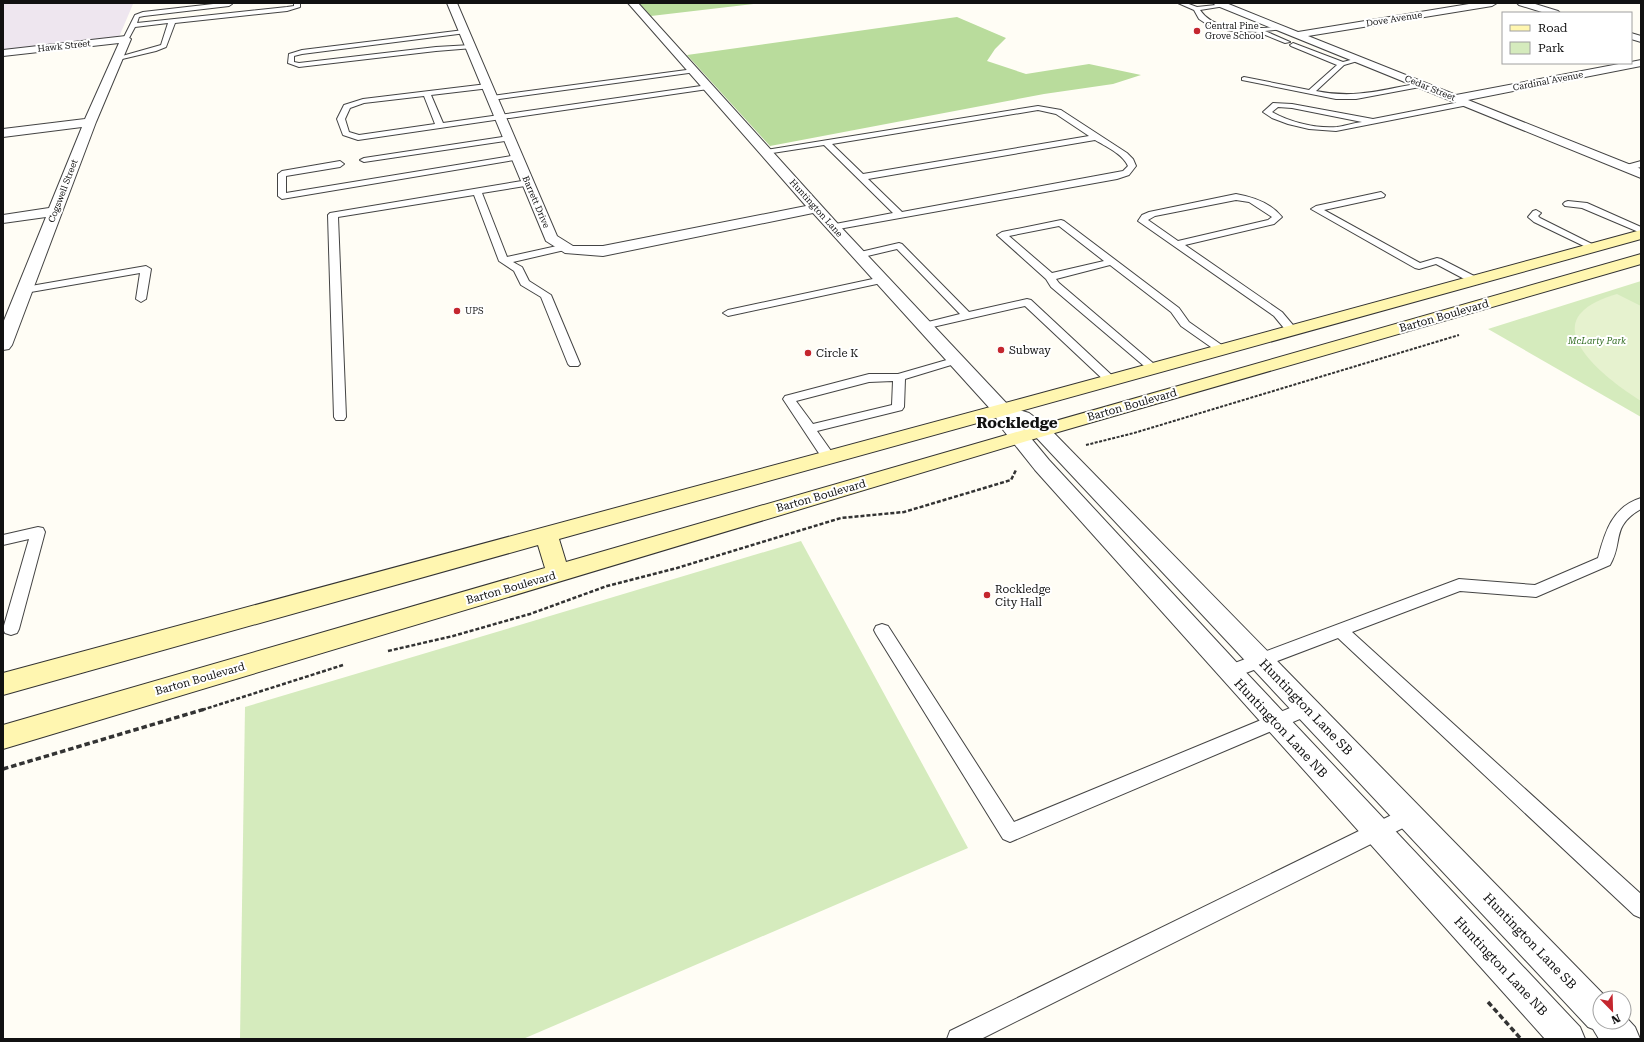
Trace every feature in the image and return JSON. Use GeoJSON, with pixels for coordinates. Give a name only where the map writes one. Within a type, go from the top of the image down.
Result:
{"type":"FeatureCollection","features":[{"type":"Feature","properties":{"kind":"main road"},"geometry":{"type":"LineString","coordinates":[[3,684],[546,534],[1003,411],[1641,234]]}},
{"type":"Feature","properties":{"kind":"main road","name":"Barton Boulevard"},"geometry":{"type":"LineString","coordinates":[[3,737],[1030,434],[1641,259]]}},
{"type":"Feature","properties":{"kind":"main road"},"geometry":{"type":"LineString","coordinates":[[1292,331],[1322,351]]}},
{"type":"Feature","properties":{"kind":"main road"},"geometry":{"type":"LineString","coordinates":[[546,534],[558,574]]}},
{"type":"Feature","properties":{"kind":"street","name":"Barrett Drive"},"geometry":{"type":"LineString","coordinates":[[452,3],[551,238],[570,250],[603,251],[816,208]]}},
{"type":"Feature","properties":{"kind":"street","name":"Huntington Lane"},"geometry":{"type":"LineString","coordinates":[[633,3],[833,227],[1003,411]]}},
{"type":"Feature","properties":{"kind":"street","name":"Dove Avenue"},"geometry":{"type":"LineString","coordinates":[[1292,41],[1492,3]]}},
{"type":"Feature","properties":{"kind":"street"},"geometry":{"type":"LineString","coordinates":[[1522,3],[1552,12]]}},
{"type":"Feature","properties":{"kind":"street","name":"Cedar Street"},"geometry":{"type":"LineString","coordinates":[[1221,4],[1281,28],[1292,41],[1358,60],[1641,174]]}},
{"type":"Feature","properties":{"kind":"street","name":"Cogswell Street"},"geometry":{"type":"LineString","coordinates":[[3,345],[90,122],[126,39]]}},
{"type":"Feature","properties":{"kind":"street","name":"Hawk Street"},"geometry":{"type":"LineString","coordinates":[[3,53],[126,39]]}},
{"type":"Feature","properties":{"kind":"street","name":"Cardinal Avenue"},"geometry":{"type":"LineString","coordinates":[[1460,101],[1641,63]]}},
{"type":"Feature","properties":{"kind":"street"},"geometry":{"type":"LineString","coordinates":[[3,133],[90,122]]}},
{"type":"Feature","properties":{"kind":"street"},"geometry":{"type":"LineString","coordinates":[[3,219],[56,211]]}},
{"type":"Feature","properties":{"kind":"street","name":"Huntington Lane NB"},"geometry":{"type":"LineString","coordinates":[[1003,411],[1007,422],[1030,434],[1050,456],[1146,580],[1274,721],[1568,1039]]}},
{"type":"Feature","properties":{"kind":"street","name":"Huntington Lane SB"},"geometry":{"type":"LineString","coordinates":[[1050,456],[1176,570],[1592,1007]]}},
{"type":"Feature","properties":{"kind":"street"},"geometry":{"type":"LineString","coordinates":[[1146,580],[1176,570]]}},
{"type":"Feature","properties":{"kind":"street"},"geometry":{"type":"LineString","coordinates":[[1615,1030],[1623,1039]]}},
{"type":"Feature","properties":{"kind":"lane"},"geometry":{"type":"LineString","coordinates":[[132,25],[287,9],[297,7],[297,3]]}},
{"type":"Feature","properties":{"kind":"lane"},"geometry":{"type":"LineString","coordinates":[[1180,3],[1196,9],[1221,4]]}},
{"type":"Feature","properties":{"kind":"lane"},"geometry":{"type":"LineString","coordinates":[[126,39],[136,16],[151,12],[229,4]]}},
{"type":"Feature","properties":{"kind":"lane"},"geometry":{"type":"LineString","coordinates":[[1196,9],[1199,16],[1203,20],[1216,25],[1259,31],[1292,41],[1342,64]]}},
{"type":"Feature","properties":{"kind":"lane"},"geometry":{"type":"LineString","coordinates":[[118,58],[154,50],[164,46],[172,21]]}},
{"type":"Feature","properties":{"kind":"lane"},"geometry":{"type":"LineString","coordinates":[[1259,31],[1281,28]]}},
{"type":"Feature","properties":{"kind":"lane"},"geometry":{"type":"LineString","coordinates":[[398,33],[463,29]]}},
{"type":"Feature","properties":{"kind":"lane"},"geometry":{"type":"LineString","coordinates":[[463,29],[302,52],[291,55],[291,63],[299,65],[436,49],[470,47]]}},
{"type":"Feature","properties":{"kind":"lane"},"geometry":{"type":"LineString","coordinates":[[1311,92],[1342,64],[1358,60]]}},
{"type":"Feature","properties":{"kind":"lane"},"geometry":{"type":"LineString","coordinates":[[694,71],[489,92],[427,93],[364,101],[347,107],[341,119],[346,133],[358,138],[708,87]]}},
{"type":"Feature","properties":{"kind":"lane"},"geometry":{"type":"LineString","coordinates":[[1244,79],[1336,97],[1356,97],[1420,85]]}},
{"type":"Feature","properties":{"kind":"lane"},"geometry":{"type":"LineString","coordinates":[[427,93],[440,126]]}},
{"type":"Feature","properties":{"kind":"lane"},"geometry":{"type":"LineString","coordinates":[[1371,122],[1292,106],[1276,106],[1267,112],[1277,119],[1320,128],[1336,128],[1371,122],[1460,101]]}},
{"type":"Feature","properties":{"kind":"lane"},"geometry":{"type":"LineString","coordinates":[[766,152],[1038,108],[1058,112],[1124,155],[1130,161],[1132,166],[1126,173],[1117,176],[833,227]]}},
{"type":"Feature","properties":{"kind":"lane"},"geometry":{"type":"LineString","coordinates":[[862,178],[1097,137]]}},
{"type":"Feature","properties":{"kind":"lane"},"geometry":{"type":"LineString","coordinates":[[364,160],[508,138]]}},
{"type":"Feature","properties":{"kind":"lane"},"geometry":{"type":"LineString","coordinates":[[826,142],[900,215]]}},
{"type":"Feature","properties":{"kind":"lane"},"geometry":{"type":"LineString","coordinates":[[340,164],[282,174],[282,196],[517,157]]}},
{"type":"Feature","properties":{"kind":"lane"},"geometry":{"type":"LineString","coordinates":[[1626,168],[1641,164]]}},
{"type":"Feature","properties":{"kind":"lane"},"geometry":{"type":"LineString","coordinates":[[340,416],[333,215],[528,183]]}},
{"type":"Feature","properties":{"kind":"lane"},"geometry":{"type":"LineString","coordinates":[[477,192],[504,261],[518,269],[525,283],[546,295],[574,364]]}},
{"type":"Feature","properties":{"kind":"lane"},"geometry":{"type":"LineString","coordinates":[[1381,195],[1316,209],[1419,266],[1437,261],[1474,280]]}},
{"type":"Feature","properties":{"kind":"lane"},"geometry":{"type":"LineString","coordinates":[[1178,244],[1271,222],[1277,217],[1273,213],[1252,200],[1236,197],[1145,217],[1143,220],[1278,314],[1292,331]]}},
{"type":"Feature","properties":{"kind":"lane"},"geometry":{"type":"LineString","coordinates":[[1568,204],[1584,205],[1641,230]]}},
{"type":"Feature","properties":{"kind":"lane"},"geometry":{"type":"LineString","coordinates":[[1536,212],[1533,217],[1537,220],[1593,247]]}},
{"type":"Feature","properties":{"kind":"lane"},"geometry":{"type":"LineString","coordinates":[[1154,369],[1055,285],[1050,276],[1002,235],[1061,223],[1176,310],[1185,324],[1222,350]]}},
{"type":"Feature","properties":{"kind":"lane"},"geometry":{"type":"LineString","coordinates":[[859,255],[899,246],[967,316]]}},
{"type":"Feature","properties":{"kind":"lane"},"geometry":{"type":"LineString","coordinates":[[504,261],[566,247]]}},
{"type":"Feature","properties":{"kind":"lane"},"geometry":{"type":"LineString","coordinates":[[1050,276],[1112,262]]}},
{"type":"Feature","properties":{"kind":"lane"},"geometry":{"type":"LineString","coordinates":[[25,290],[146,269],[141,299]]}},
{"type":"Feature","properties":{"kind":"lane"},"geometry":{"type":"LineString","coordinates":[[728,313],[882,280]]}},
{"type":"Feature","properties":{"kind":"lane"},"geometry":{"type":"LineString","coordinates":[[924,326],[1027,302],[1112,381]]}},
{"type":"Feature","properties":{"kind":"lane"},"geometry":{"type":"LineString","coordinates":[[829,458],[789,399],[869,378],[898,377],[956,360]]}},
{"type":"Feature","properties":{"kind":"lane"},"geometry":{"type":"LineString","coordinates":[[810,429],[898,407],[898,377]]}},
{"type":"Feature","properties":{"kind":"lane"},"geometry":{"type":"LineString","coordinates":[[1230,672],[1460,585],[1536,591],[1605,561],[1615,524],[1625,511],[1641,503]]}},
{"type":"Feature","properties":{"kind":"lane"},"geometry":{"type":"LineString","coordinates":[[3,540],[38,532],[11,629]]}},
{"type":"Feature","properties":{"kind":"lane"},"geometry":{"type":"LineString","coordinates":[[882,630],[1010,833],[1308,708]]}},
{"type":"Feature","properties":{"kind":"lane"},"geometry":{"type":"LineString","coordinates":[[1341,631],[1641,908]]}},
{"type":"Feature","properties":{"kind":"lane"},"geometry":{"type":"LineString","coordinates":[[958,1039],[1410,815]]}},
{"type":"Feature","properties":{"kind":"path"},"geometry":{"type":"LineString","coordinates":[[382,653],[453,636],[530,614],[607,586],[677,568],[842,518],[904,512],[1004,483],[1011,480],[1016,470],[1022,465],[1134,433],[1461,334]]}},
{"type":"Feature","properties":{"kind":"path"},"geometry":{"type":"LineString","coordinates":[[3,769],[178,717],[345,664]]}},
{"type":"Feature","properties":{"kind":"shaded area"},"geometry":{"type":"Polygon","coordinates":[[[3,3],[139,3],[133,4],[119,37],[3,50],[3,3]]]}},
{"type":"Feature","properties":{"kind":"green space"},"geometry":{"type":"Polygon","coordinates":[[[639,3],[762,3],[651,16],[639,3]]]}},
{"type":"Feature","properties":{"kind":"green space"},"geometry":{"type":"Polygon","coordinates":[[[957,17],[1006,38],[995,49],[987,61],[1026,74],[1089,64],[1141,75],[1113,84],[1044,94],[770,146],[687,55],[957,17]]]}},
{"type":"Feature","properties":{"kind":"green space","name":"McLarty Park"},"geometry":{"type":"Polygon","coordinates":[[[1641,281],[1641,417],[1488,329],[1641,281]]]}},
{"type":"Feature","properties":{"kind":"green space"},"geometry":{"type":"Polygon","coordinates":[[[1617,294],[1641,306],[1641,401],[1606,376],[1583,351],[1576,338],[1575,326],[1580,314],[1592,304],[1617,294]]]}},
{"type":"Feature","properties":{"kind":"green space"},"geometry":{"type":"Polygon","coordinates":[[[801,541],[968,848],[523,1039],[240,1039],[245,707],[801,541]]]}},
{"type":"Feature","properties":{"kind":"place","name":"Central Pine Grove School"},"geometry":{"type":"Point","coordinates":[1197,31]}},
{"type":"Feature","properties":{"kind":"place","name":"UPS"},"geometry":{"type":"Point","coordinates":[457,311]}},
{"type":"Feature","properties":{"kind":"place","name":"Subway"},"geometry":{"type":"Point","coordinates":[1001,350]}},
{"type":"Feature","properties":{"kind":"place","name":"Circle K"},"geometry":{"type":"Point","coordinates":[808,353]}},
{"type":"Feature","properties":{"kind":"place","name":"Rockledge City Hall"},"geometry":{"type":"Point","coordinates":[987,595]}},
{"type":"Feature","properties":{"kind":"district","name":"Rockledge"},"geometry":{"type":"Point","coordinates":[1017,423]}}]}
